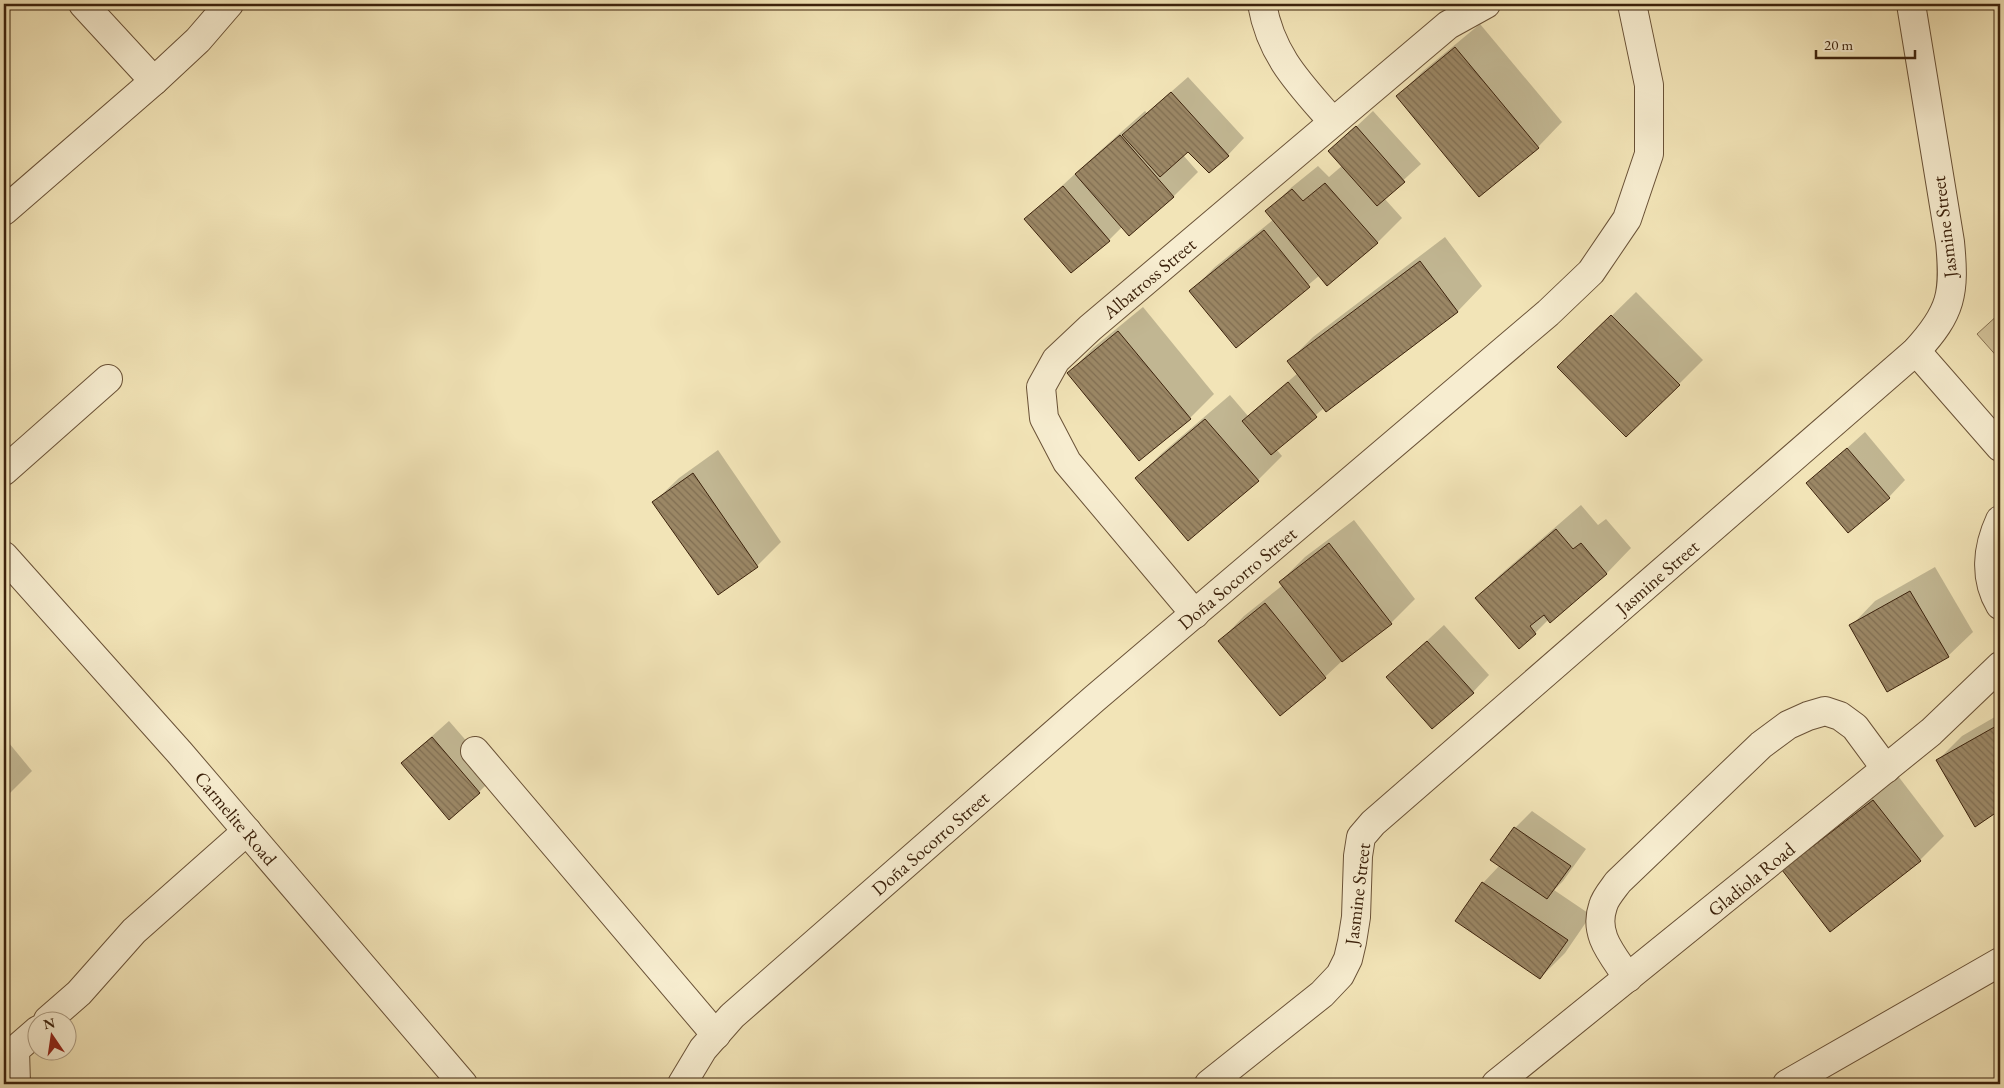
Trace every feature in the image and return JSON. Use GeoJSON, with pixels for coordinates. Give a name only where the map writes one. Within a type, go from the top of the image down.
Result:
{"type":"FeatureCollection","features":[{"type":"Feature","properties":{"kind":"street"},"geometry":{"type":"LineString","coordinates":[[83,4],[154,81]]}},
{"type":"Feature","properties":{"kind":"street"},"geometry":{"type":"LineString","coordinates":[[4,211],[154,81],[198,40],[229,4]]}},
{"type":"Feature","properties":{"kind":"street"},"geometry":{"type":"LineString","coordinates":[[1262,4],[1266,26],[1277,52],[1294,77],[1333,122]]}},
{"type":"Feature","properties":{"kind":"street","name":"Albatross Street"},"geometry":{"type":"LineString","coordinates":[[1195,614],[1067,462],[1044,418],[1040,387],[1056,360],[1090,328],[1448,25],[1486,4]]}},
{"type":"Feature","properties":{"kind":"street","name":"Doña Socorro Street"},"geometry":{"type":"LineString","coordinates":[[682,1084],[703,1049],[732,1016],[1094,699],[1548,313],[1590,272],[1627,219],[1649,154],[1649,85],[1632,4]]}},
{"type":"Feature","properties":{"kind":"street","name":"Jasmine Street"},"geometry":{"type":"LineString","coordinates":[[1209,1084],[1322,994],[1340,975],[1348,959],[1356,917],[1358,856],[1361,837],[1373,823],[1916,351],[1934,332],[1951,294],[1953,271],[1950,242],[1911,4]]}},
{"type":"Feature","properties":{"kind":"street"},"geometry":{"type":"LineString","coordinates":[[1916,351],[2000,447]]}},
{"type":"Feature","properties":{"kind":"street"},"geometry":{"type":"LineString","coordinates":[[4,471],[108,379]]}},
{"type":"Feature","properties":{"kind":"street"},"geometry":{"type":"LineString","coordinates":[[2000,520],[1989,551],[1991,583],[2000,605]]}},
{"type":"Feature","properties":{"kind":"street","name":"Carmelite Road"},"geometry":{"type":"LineString","coordinates":[[4,556],[180,753],[463,1084]]}},
{"type":"Feature","properties":{"kind":"street","name":"Gladiola Road"},"geometry":{"type":"LineString","coordinates":[[1496,1084],[1931,732],[2000,666]]}},
{"type":"Feature","properties":{"kind":"street"},"geometry":{"type":"LineString","coordinates":[[1628,978],[1603,941],[1600,925],[1603,905],[1618,882],[1761,745],[1788,725],[1825,711],[1840,716],[1855,727],[1886,769]]}},
{"type":"Feature","properties":{"kind":"street"},"geometry":{"type":"LineString","coordinates":[[475,751],[716,1035]]}},
{"type":"Feature","properties":{"kind":"street"},"geometry":{"type":"LineString","coordinates":[[59,1010],[79,993],[134,931],[247,831]]}},
{"type":"Feature","properties":{"kind":"street"},"geometry":{"type":"LineString","coordinates":[[1787,1084],[2000,962]]}},
{"type":"Feature","properties":{"kind":"street"},"geometry":{"type":"LineString","coordinates":[[16,1084],[15,1050],[28,1039]]}},
{"type":"Feature","properties":{"kind":"shaded area"},"geometry":{"type":"Polygon","coordinates":[[[2000,313],[2000,360],[1977,334],[2000,313]]]}},
{"type":"Feature","properties":{"kind":"building"},"geometry":{"type":"Polygon","coordinates":[[[1455,47],[1539,148],[1479,197],[1396,96],[1455,47]]]}},
{"type":"Feature","properties":{"kind":"building"},"geometry":{"type":"Polygon","coordinates":[[[1171,92],[1229,156],[1209,173],[1188,152],[1160,177],[1122,135],[1171,92]]]}},
{"type":"Feature","properties":{"kind":"building"},"geometry":{"type":"Polygon","coordinates":[[[1356,126],[1405,182],[1377,206],[1328,151],[1356,126]]]}},
{"type":"Feature","properties":{"kind":"building"},"geometry":{"type":"Polygon","coordinates":[[[1120,135],[1174,197],[1129,236],[1075,174],[1120,135]]]}},
{"type":"Feature","properties":{"kind":"building"},"geometry":{"type":"Polygon","coordinates":[[[1325,183],[1378,243],[1327,286],[1265,211],[1292,189],[1303,201],[1325,183]]]}},
{"type":"Feature","properties":{"kind":"building"},"geometry":{"type":"Polygon","coordinates":[[[1063,186],[1110,241],[1071,273],[1024,219],[1063,186]]]}},
{"type":"Feature","properties":{"kind":"building"},"geometry":{"type":"Polygon","coordinates":[[[1264,230],[1310,287],[1236,348],[1189,291],[1264,230]]]}},
{"type":"Feature","properties":{"kind":"building"},"geometry":{"type":"Polygon","coordinates":[[[1420,261],[1458,312],[1326,412],[1287,361],[1420,261]]]}},
{"type":"Feature","properties":{"kind":"building"},"geometry":{"type":"Polygon","coordinates":[[[1611,315],[1680,385],[1626,437],[1557,367],[1611,315]]]}},
{"type":"Feature","properties":{"kind":"building"},"geometry":{"type":"Polygon","coordinates":[[[1118,331],[1191,419],[1139,461],[1067,373],[1118,331]]]}},
{"type":"Feature","properties":{"kind":"building"},"geometry":{"type":"Polygon","coordinates":[[[1288,382],[1317,417],[1271,455],[1242,421],[1288,382]]]}},
{"type":"Feature","properties":{"kind":"building"},"geometry":{"type":"Polygon","coordinates":[[[1205,419],[1259,481],[1188,541],[1135,478],[1205,419]]]}},
{"type":"Feature","properties":{"kind":"building"},"geometry":{"type":"Polygon","coordinates":[[[1847,448],[1890,498],[1848,533],[1806,483],[1847,448]]]}},
{"type":"Feature","properties":{"kind":"building"},"geometry":{"type":"Polygon","coordinates":[[[693,473],[758,567],[718,595],[652,502],[693,473]]]}},
{"type":"Feature","properties":{"kind":"building"},"geometry":{"type":"Polygon","coordinates":[[[1556,529],[1573,549],[1581,543],[1607,574],[1550,623],[1544,615],[1530,626],[1536,634],[1519,649],[1475,598],[1556,529]]]}},
{"type":"Feature","properties":{"kind":"building"},"geometry":{"type":"Polygon","coordinates":[[[1329,543],[1392,624],[1342,662],[1279,582],[1329,543]]]}},
{"type":"Feature","properties":{"kind":"building"},"geometry":{"type":"Polygon","coordinates":[[[1910,591],[1949,657],[1887,692],[1849,625],[1910,591]]]}},
{"type":"Feature","properties":{"kind":"building"},"geometry":{"type":"Polygon","coordinates":[[[1265,603],[1326,678],[1280,716],[1218,641],[1265,603]]]}},
{"type":"Feature","properties":{"kind":"building"},"geometry":{"type":"Polygon","coordinates":[[[1427,641],[1474,693],[1432,729],[1386,677],[1427,641]]]}},
{"type":"Feature","properties":{"kind":"building"},"geometry":{"type":"Polygon","coordinates":[[[1998,725],[2000,730],[2000,810],[1975,827],[1936,760],[1998,725]]]}},
{"type":"Feature","properties":{"kind":"building"},"geometry":{"type":"Polygon","coordinates":[[[432,737],[480,793],[449,820],[401,763],[432,737]]]}},
{"type":"Feature","properties":{"kind":"building"},"geometry":{"type":"Polygon","coordinates":[[[1873,800],[1921,861],[1830,932],[1782,870],[1873,800]]]}},
{"type":"Feature","properties":{"kind":"building"},"geometry":{"type":"Polygon","coordinates":[[[1514,827],[1571,866],[1547,899],[1490,860],[1514,827]]]}},
{"type":"Feature","properties":{"kind":"building"},"geometry":{"type":"Polygon","coordinates":[[[1482,882],[1568,940],[1540,979],[1455,921],[1482,882]]]}}]}
